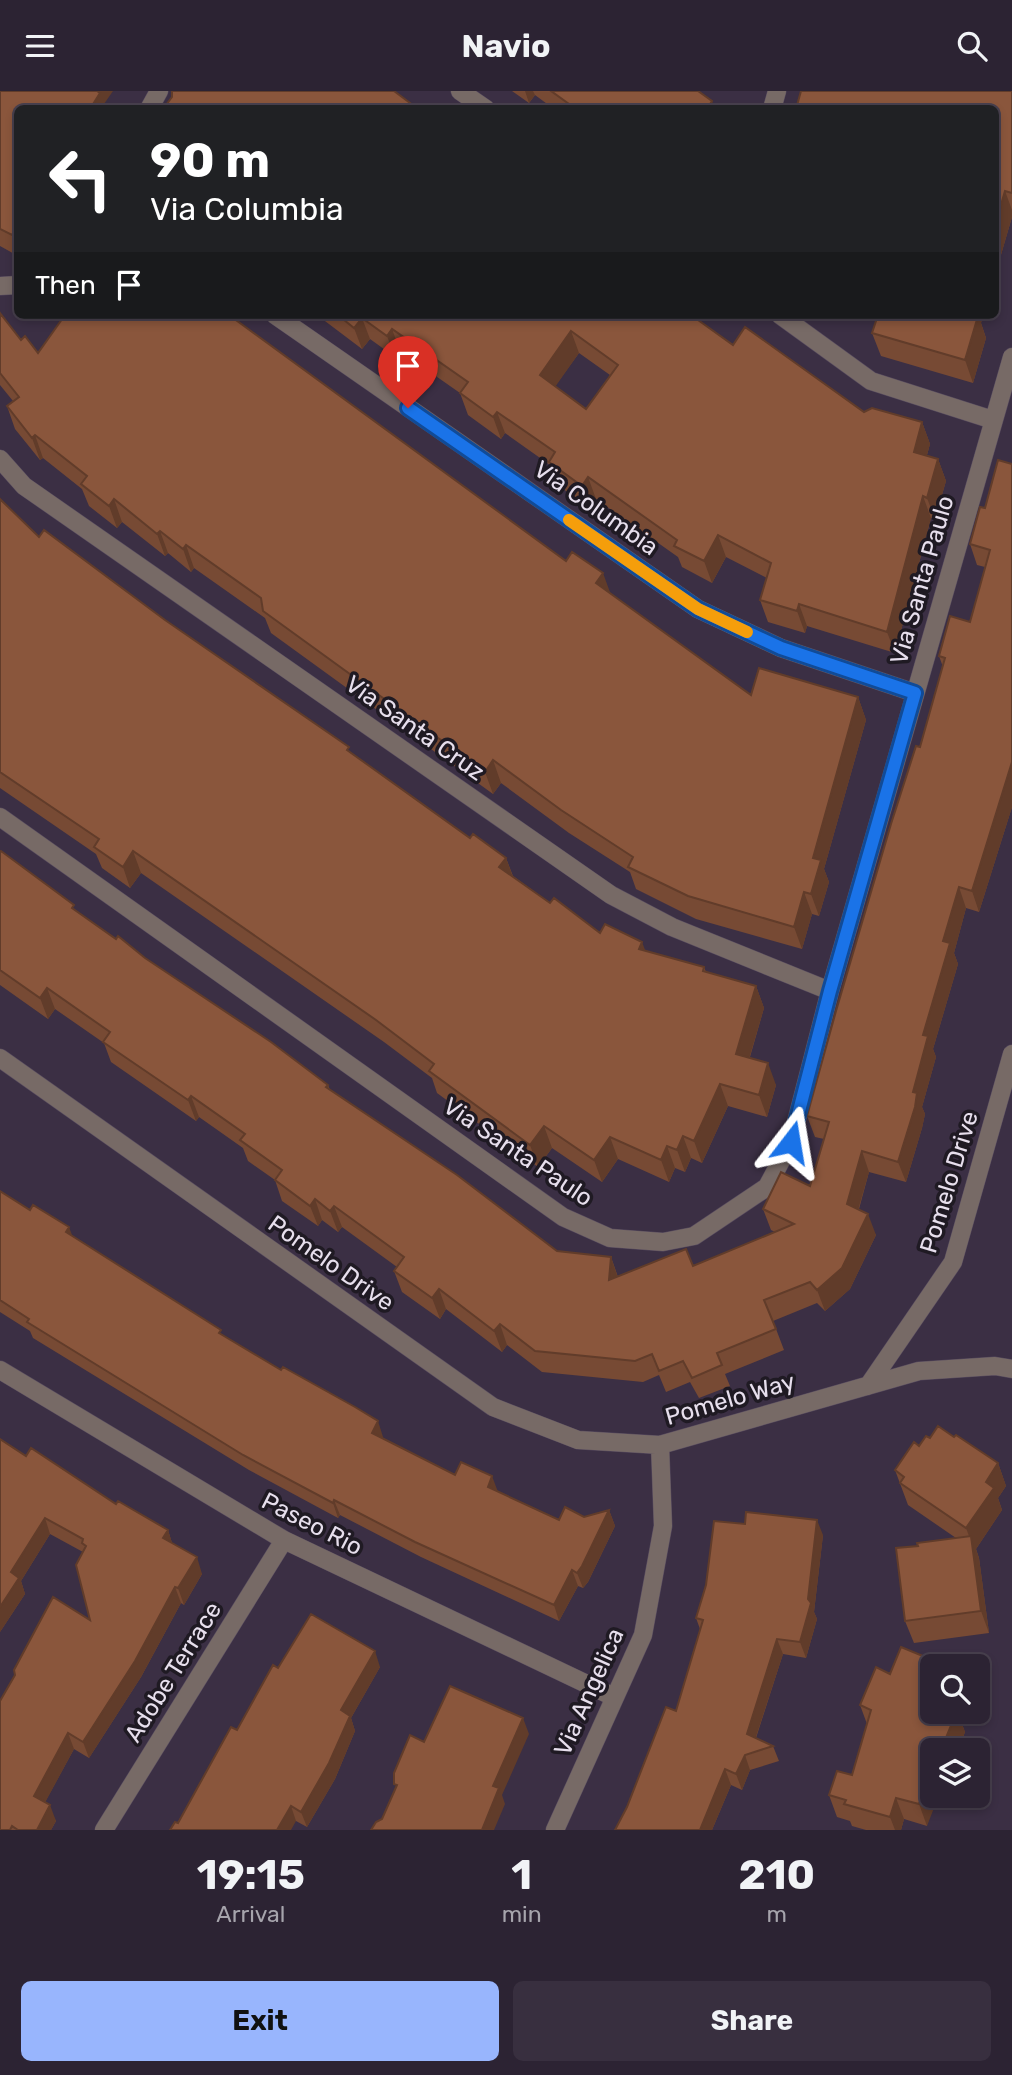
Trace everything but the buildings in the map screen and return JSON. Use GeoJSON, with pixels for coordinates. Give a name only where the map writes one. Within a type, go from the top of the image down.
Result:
{"type":"FeatureCollection","features":[{"type":"Feature","properties":{"kind":"street"},"geometry":{"type":"LineString","coordinates":[[460,91],[480,105]]}},
{"type":"Feature","properties":{"kind":"street","name":"Via Columbia"},"geometry":{"type":"LineString","coordinates":[[281,319],[698,609],[781,648],[915,693]]}},
{"type":"Feature","properties":{"kind":"street"},"geometry":{"type":"LineString","coordinates":[[786,319],[871,381],[993,420]]}},
{"type":"Feature","properties":{"kind":"street","name":"Via Santa Paulo"},"geometry":{"type":"LineString","coordinates":[[0,817],[563,1217],[610,1238],[663,1242],[694,1236],[767,1187],[791,1142],[830,991],[1012,357]]}},
{"type":"Feature","properties":{"kind":"street","name":"Via Santa Cruz"},"geometry":{"type":"LineString","coordinates":[[0,459],[24,486],[611,895],[672,927],[830,991]]}},
{"type":"Feature","properties":{"kind":"street","name":"Pomelo Drive"},"geometry":{"type":"LineString","coordinates":[[868,1386],[954,1262],[1012,1054]]}},
{"type":"Feature","properties":{"kind":"street","name":"Pomelo Drive"},"geometry":{"type":"LineString","coordinates":[[0,1058],[493,1407],[578,1440],[660,1445]]}},
{"type":"Feature","properties":{"kind":"street"},"geometry":{"type":"LineString","coordinates":[[868,1386],[919,1371],[995,1366],[1012,1369]]}},
{"type":"Feature","properties":{"kind":"street","name":"Paseo Rio"},"geometry":{"type":"LineString","coordinates":[[0,1370],[284,1540],[614,1697]]}},
{"type":"Feature","properties":{"kind":"street","name":"Pomelo Way"},"geometry":{"type":"LineString","coordinates":[[660,1445],[868,1386]]}},
{"type":"Feature","properties":{"kind":"street","name":"Via Angelica"},"geometry":{"type":"LineString","coordinates":[[555,1830],[643,1636],[663,1526],[660,1445]]}},
{"type":"Feature","properties":{"kind":"street","name":"Adobe Terrace"},"geometry":{"type":"LineString","coordinates":[[104,1830],[284,1540]]}},
{"type":"Feature","properties":{"kind":"slow traffic"},"geometry":{"type":"LineString","coordinates":[[569,520],[698,609],[747,632]]}},
{"type":"Feature","properties":{"kind":"route"},"geometry":{"type":"LineString","coordinates":[[408,408],[698,609],[781,648],[915,693],[830,991],[791,1142]]}}]}
